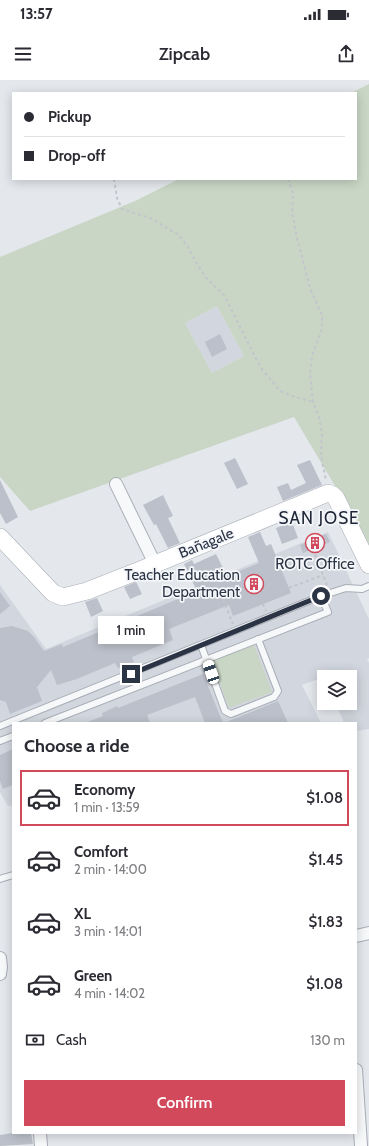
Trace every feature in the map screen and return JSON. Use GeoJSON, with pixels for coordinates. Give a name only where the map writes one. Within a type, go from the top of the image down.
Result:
{"type":"FeatureCollection","features":[{"type":"Feature","properties":{"kind":"street"},"geometry":{"type":"LineString","coordinates":[[116,484],[155,564]]}},
{"type":"Feature","properties":{"kind":"street","name":"Bañagale"},"geometry":{"type":"LineString","coordinates":[[0,537],[54,593],[63,598],[87,591],[328,493]]}},
{"type":"Feature","properties":{"kind":"street"},"geometry":{"type":"LineString","coordinates":[[328,493],[336,498],[369,565]]}},
{"type":"Feature","properties":{"kind":"street"},"geometry":{"type":"LineString","coordinates":[[357,936],[369,933]]}},
{"type":"Feature","properties":{"kind":"street"},"geometry":{"type":"LineString","coordinates":[[0,958],[0,974]]}},
{"type":"Feature","properties":{"kind":"street"},"geometry":{"type":"LineString","coordinates":[[357,1085],[361,1146]]}},
{"type":"Feature","properties":{"kind":"street"},"geometry":{"type":"LineString","coordinates":[[40,1134],[41,1146]]}},
{"type":"Feature","properties":{"kind":"lane"},"geometry":{"type":"LineString","coordinates":[[0,726],[321,596],[346,588],[362,589],[369,586]]}},
{"type":"Feature","properties":{"kind":"lane"},"geometry":{"type":"LineString","coordinates":[[48,722],[328,612],[321,596]]}},
{"type":"Feature","properties":{"kind":"lane"},"geometry":{"type":"LineString","coordinates":[[202,645],[225,711],[231,714],[274,697],[278,691],[258,639]]}},
{"type":"Feature","properties":{"kind":"lane"},"geometry":{"type":"LineString","coordinates":[[74,697],[80,709]]}},
{"type":"Feature","properties":{"kind":"lane"},"geometry":{"type":"LineString","coordinates":[[0,741],[12,736]]}},
{"type":"Feature","properties":{"kind":"lane"},"geometry":{"type":"LineString","coordinates":[[0,879],[12,875]]}},
{"type":"Feature","properties":{"kind":"path"},"geometry":{"type":"LineString","coordinates":[[114,180],[117,198],[122,210],[150,218],[179,236],[188,247],[207,279],[224,294],[261,368],[280,391],[313,402]]}},
{"type":"Feature","properties":{"kind":"path"},"geometry":{"type":"LineString","coordinates":[[288,180],[293,193],[292,212],[297,238],[310,288],[322,315],[322,329],[312,356],[310,373],[313,402],[319,417],[322,434],[322,456],[328,493]]}},
{"type":"Feature","properties":{"kind":"path"},"geometry":{"type":"LineString","coordinates":[[313,549],[328,588],[333,592]]}},
{"type":"Feature","properties":{"kind":"path"},"geometry":{"type":"LineString","coordinates":[[289,588],[323,575]]}},
{"type":"Feature","properties":{"kind":"path"},"geometry":{"type":"LineString","coordinates":[[222,594],[234,625]]}},
{"type":"Feature","properties":{"kind":"path"},"geometry":{"type":"LineString","coordinates":[[262,604],[267,612]]}},
{"type":"Feature","properties":{"kind":"shaded area"},"geometry":{"type":"Polygon","coordinates":[[[217,306],[244,356],[212,373],[185,323],[217,306]]]}},
{"type":"Feature","properties":{"kind":"shaded area"},"geometry":{"type":"Polygon","coordinates":[[[328,532],[369,619],[369,658],[367,659],[369,663],[369,729],[357,731],[357,722],[344,722],[339,710],[357,710],[357,670],[317,670],[317,680],[302,685],[320,722],[12,722],[12,805],[8,806],[0,792],[0,585],[46,649],[328,532]]]}},
{"type":"Feature","properties":{"kind":"green space"},"geometry":{"type":"Polygon","coordinates":[[[369,84],[369,551],[341,496],[294,417],[30,511],[0,477],[0,257],[135,201],[177,180],[357,180],[357,92],[353,92],[369,84]],[[217,306],[185,323],[212,373],[244,356],[217,306]]]}},
{"type":"Feature","properties":{"kind":"green space"},"geometry":{"type":"Polygon","coordinates":[[[254,645],[272,692],[229,708],[211,661],[254,645]]]}},
{"type":"Feature","properties":{"kind":"building"},"geometry":{"type":"Polygon","coordinates":[[[220,334],[227,349],[212,357],[205,342],[220,334]]]}},
{"type":"Feature","properties":{"kind":"building"},"geometry":{"type":"Polygon","coordinates":[[[235,458],[248,484],[237,489],[224,463],[235,458]]]}},
{"type":"Feature","properties":{"kind":"building"},"geometry":{"type":"Polygon","coordinates":[[[310,460],[322,485],[283,501],[277,487],[288,483],[291,490],[306,483],[297,465],[310,460]]]}},
{"type":"Feature","properties":{"kind":"building"},"geometry":{"type":"Polygon","coordinates":[[[0,480],[18,517],[6,524],[0,513],[0,480]]]}},
{"type":"Feature","properties":{"kind":"building"},"geometry":{"type":"Polygon","coordinates":[[[163,495],[173,516],[168,518],[180,543],[168,548],[156,524],[154,525],[143,505],[163,495]]]}},
{"type":"Feature","properties":{"kind":"building"},"geometry":{"type":"Polygon","coordinates":[[[292,522],[298,538],[282,544],[276,528],[292,522]]]}},
{"type":"Feature","properties":{"kind":"building"},"geometry":{"type":"Polygon","coordinates":[[[260,532],[266,546],[271,544],[291,593],[233,616],[229,605],[169,629],[173,640],[132,657],[134,662],[118,668],[115,663],[77,679],[57,685],[51,670],[37,687],[42,701],[10,714],[6,702],[0,700],[0,628],[12,626],[28,631],[44,651],[62,644],[63,647],[197,591],[184,564],[192,560],[194,564],[216,554],[227,576],[259,563],[248,537],[260,532]]]}},
{"type":"Feature","properties":{"kind":"building","name":"ROTC Office"},"geometry":{"type":"Polygon","coordinates":[[[326,534],[330,542],[303,553],[300,545],[326,534]]]}},
{"type":"Feature","properties":{"kind":"building"},"geometry":{"type":"Polygon","coordinates":[[[136,582],[142,594],[130,599],[124,587],[136,582]]]}},
{"type":"Feature","properties":{"kind":"building"},"geometry":{"type":"Polygon","coordinates":[[[0,592],[10,606],[0,614],[0,592]]]}},
{"type":"Feature","properties":{"kind":"building"},"geometry":{"type":"Polygon","coordinates":[[[97,598],[103,611],[91,617],[85,602],[97,598]]]}},
{"type":"Feature","properties":{"kind":"building"},"geometry":{"type":"Polygon","coordinates":[[[203,674],[223,722],[205,722],[195,697],[147,715],[150,722],[88,722],[103,716],[102,713],[117,706],[118,708],[203,674]]]}},
{"type":"Feature","properties":{"kind":"building"},"geometry":{"type":"Polygon","coordinates":[[[278,701],[288,722],[226,722],[278,701]]]}},
{"type":"Feature","properties":{"kind":"building"},"geometry":{"type":"Polygon","coordinates":[[[12,749],[12,785],[3,789],[0,781],[0,755],[12,749]]]}},
{"type":"Feature","properties":{"kind":"building"},"geometry":{"type":"Polygon","coordinates":[[[12,1133],[31,1134],[33,1144],[0,1146],[0,1135],[12,1133]]]}},
{"type":"Feature","properties":{"kind":"place","name":"ROTC Office"},"geometry":{"type":"Point","coordinates":[315,543]}},
{"type":"Feature","properties":{"kind":"place","name":"Teacher Education Department"},"geometry":{"type":"Point","coordinates":[254,584]}},
{"type":"Feature","properties":{"kind":"district","name":"SAN JOSE"},"geometry":{"type":"Point","coordinates":[319,518]}},
{"type":"Feature","properties":{"kind":"route"},"geometry":{"type":"LineString","coordinates":[[131,674],[321,596]]}}]}
